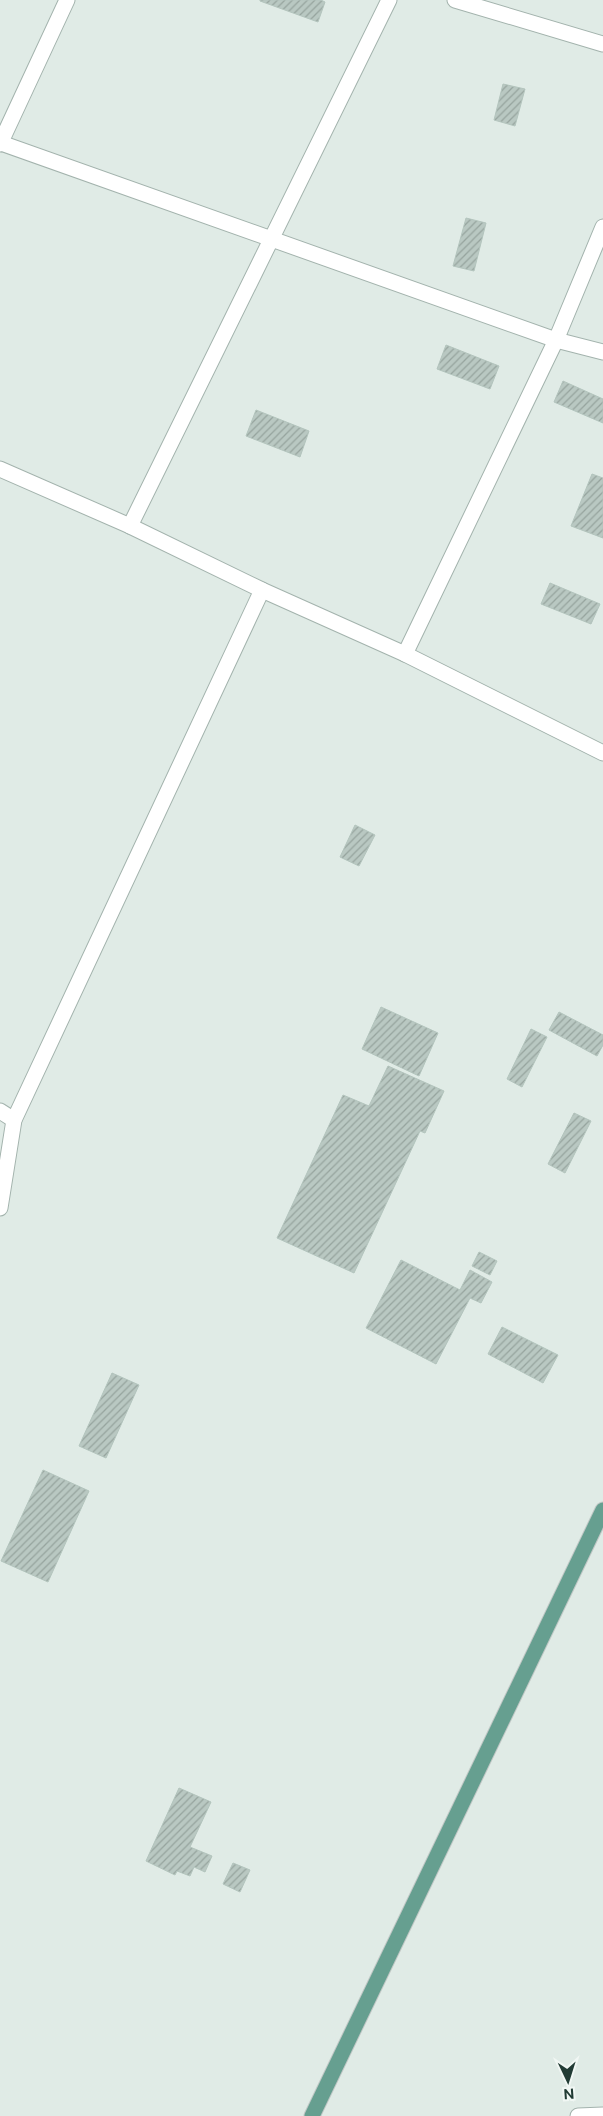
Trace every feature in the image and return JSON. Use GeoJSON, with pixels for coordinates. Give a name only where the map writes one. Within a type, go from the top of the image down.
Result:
{"type":"FeatureCollection","features":[{"type":"Feature","properties":{"kind":"main road"},"geometry":{"type":"LineString","coordinates":[[312,2116],[603,1510]]}},
{"type":"Feature","properties":{"kind":"street"},"geometry":{"type":"LineString","coordinates":[[67,0],[0,144],[556,340],[603,352]]}},
{"type":"Feature","properties":{"kind":"street"},"geometry":{"type":"LineString","coordinates":[[130,526],[388,0]]}},
{"type":"Feature","properties":{"kind":"street"},"geometry":{"type":"LineString","coordinates":[[455,0],[603,44]]}},
{"type":"Feature","properties":{"kind":"street"},"geometry":{"type":"LineString","coordinates":[[405,654],[556,340],[603,227]]}},
{"type":"Feature","properties":{"kind":"street"},"geometry":{"type":"LineString","coordinates":[[0,469],[130,526],[262,590],[405,654],[603,753]]}},
{"type":"Feature","properties":{"kind":"street"},"geometry":{"type":"LineString","coordinates":[[0,1208],[14,1120],[262,590]]}},
{"type":"Feature","properties":{"kind":"street"},"geometry":{"type":"LineString","coordinates":[[0,1111],[14,1120]]}},
{"type":"Feature","properties":{"kind":"street"},"geometry":{"type":"LineString","coordinates":[[578,2116],[603,2115]]}},
{"type":"Feature","properties":{"kind":"building"},"geometry":{"type":"Polygon","coordinates":[[[260,0],[321,0],[325,2],[318,22],[260,0]]]}},
{"type":"Feature","properties":{"kind":"building"},"geometry":{"type":"Polygon","coordinates":[[[503,84],[525,89],[515,126],[494,120],[503,84]]]}},
{"type":"Feature","properties":{"kind":"building"},"geometry":{"type":"Polygon","coordinates":[[[466,218],[486,223],[474,271],[453,266],[466,218]]]}},
{"type":"Feature","properties":{"kind":"building"},"geometry":{"type":"Polygon","coordinates":[[[446,345],[499,366],[490,389],[437,369],[446,345]]]}},
{"type":"Feature","properties":{"kind":"building"},"geometry":{"type":"Polygon","coordinates":[[[563,381],[603,399],[603,423],[554,402],[563,381]]]}},
{"type":"Feature","properties":{"kind":"building"},"geometry":{"type":"Polygon","coordinates":[[[256,410],[309,431],[300,457],[246,436],[256,410]]]}},
{"type":"Feature","properties":{"kind":"building"},"geometry":{"type":"Polygon","coordinates":[[[592,474],[603,478],[603,538],[571,526],[592,474]]]}},
{"type":"Feature","properties":{"kind":"building"},"geometry":{"type":"Polygon","coordinates":[[[550,583],[600,604],[591,624],[541,604],[550,583]]]}},
{"type":"Feature","properties":{"kind":"building"},"geometry":{"type":"Polygon","coordinates":[[[355,825],[375,835],[359,866],[340,857],[355,825]]]}},
{"type":"Feature","properties":{"kind":"building"},"geometry":{"type":"Polygon","coordinates":[[[381,1007],[438,1033],[419,1076],[362,1049],[381,1007]]]}},
{"type":"Feature","properties":{"kind":"building"},"geometry":{"type":"Polygon","coordinates":[[[559,1012],[603,1035],[603,1045],[597,1056],[549,1030],[559,1012]]]}},
{"type":"Feature","properties":{"kind":"building"},"geometry":{"type":"Polygon","coordinates":[[[531,1029],[547,1037],[522,1087],[507,1079],[531,1029]]]}},
{"type":"Feature","properties":{"kind":"building"},"geometry":{"type":"Polygon","coordinates":[[[388,1066],[444,1091],[425,1133],[420,1131],[354,1273],[277,1238],[343,1095],[369,1106],[388,1066]]]}},
{"type":"Feature","properties":{"kind":"building"},"geometry":{"type":"Polygon","coordinates":[[[574,1113],[591,1121],[565,1173],[548,1164],[574,1113]]]}},
{"type":"Feature","properties":{"kind":"building"},"geometry":{"type":"Polygon","coordinates":[[[479,1252],[497,1261],[490,1275],[472,1266],[479,1252]]]}},
{"type":"Feature","properties":{"kind":"building"},"geometry":{"type":"Polygon","coordinates":[[[401,1260],[460,1290],[470,1270],[492,1282],[481,1303],[470,1298],[436,1364],[366,1328],[401,1260]]]}},
{"type":"Feature","properties":{"kind":"building"},"geometry":{"type":"Polygon","coordinates":[[[502,1327],[558,1355],[543,1383],[488,1354],[502,1327]]]}},
{"type":"Feature","properties":{"kind":"building"},"geometry":{"type":"Polygon","coordinates":[[[112,1373],[139,1385],[106,1458],[79,1446],[112,1373]]]}},
{"type":"Feature","properties":{"kind":"building"},"geometry":{"type":"Polygon","coordinates":[[[43,1470],[89,1491],[48,1582],[1,1561],[43,1470]]]}},
{"type":"Feature","properties":{"kind":"building"},"geometry":{"type":"Polygon","coordinates":[[[179,1788],[211,1802],[190,1847],[212,1856],[205,1872],[194,1867],[190,1876],[177,1871],[175,1875],[146,1861],[179,1788]]]}},
{"type":"Feature","properties":{"kind":"building"},"geometry":{"type":"Polygon","coordinates":[[[233,1863],[250,1870],[240,1892],[223,1884],[233,1863]]]}}]}
